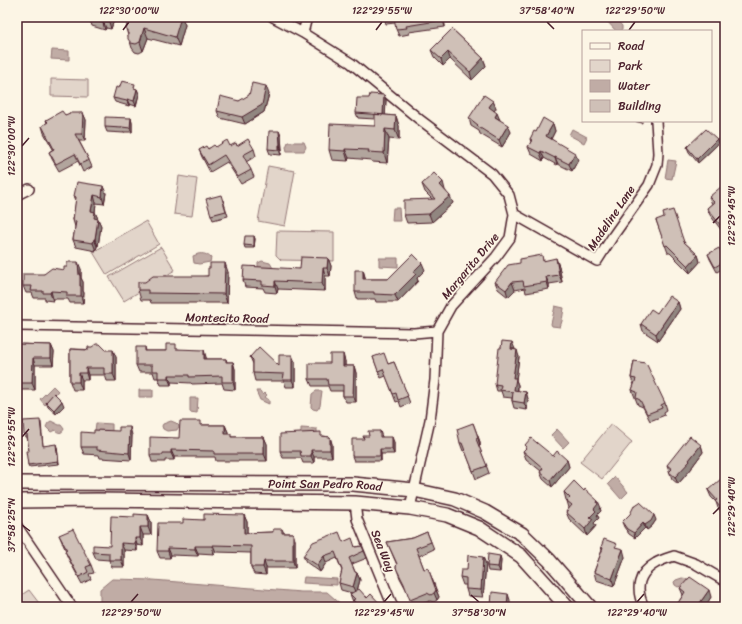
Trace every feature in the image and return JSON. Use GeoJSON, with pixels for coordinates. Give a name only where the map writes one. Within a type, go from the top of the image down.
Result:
{"type":"FeatureCollection","features":[{"type":"Feature","properties":{"kind":"main road","name":"Point San Pedro Road"},"geometry":{"type":"LineString","coordinates":[[17,482],[353,484],[414,490],[455,499],[485,512],[522,534],[549,560],[590,607]]}},
{"type":"Feature","properties":{"kind":"main road","name":"Point San Pedro Road"},"geometry":{"type":"LineString","coordinates":[[17,501],[97,500],[355,503],[410,508],[447,515],[479,528],[521,556],[567,607]]}},
{"type":"Feature","properties":{"kind":"street","name":"Margarita Drive"},"geometry":{"type":"LineString","coordinates":[[273,17],[303,33],[350,63],[419,119],[492,174],[509,195],[514,214],[510,238],[496,257],[451,306],[437,331],[435,380],[430,420],[410,508]]}},
{"type":"Feature","properties":{"kind":"street"},"geometry":{"type":"LineString","coordinates":[[303,33],[307,17]]}},
{"type":"Feature","properties":{"kind":"street","name":"Madeline Lane"},"geometry":{"type":"LineString","coordinates":[[514,214],[597,261],[649,185],[657,165],[658,154],[656,122]]}},
{"type":"Feature","properties":{"kind":"street"},"geometry":{"type":"LineString","coordinates":[[17,196],[30,189]]}},
{"type":"Feature","properties":{"kind":"street","name":"Montecito Road"},"geometry":{"type":"LineString","coordinates":[[17,326],[414,333],[437,331]]}},
{"type":"Feature","properties":{"kind":"street","name":"Sea Way"},"geometry":{"type":"LineString","coordinates":[[355,503],[357,519],[393,607]]}},
{"type":"Feature","properties":{"kind":"street"},"geometry":{"type":"LineString","coordinates":[[17,526],[72,607]]}},
{"type":"Feature","properties":{"kind":"street"},"geometry":{"type":"LineString","coordinates":[[644,607],[639,597],[638,588],[642,574],[656,563],[674,556],[696,564],[725,581]]}},
{"type":"Feature","properties":{"kind":"green space"},"geometry":{"type":"Polygon","coordinates":[[[51,79],[88,80],[88,97],[51,96],[51,79]]]}},
{"type":"Feature","properties":{"kind":"green space"},"geometry":{"type":"Polygon","coordinates":[[[268,166],[295,171],[285,226],[258,221],[268,166]]]}},
{"type":"Feature","properties":{"kind":"green space"},"geometry":{"type":"Polygon","coordinates":[[[179,176],[197,179],[192,216],[174,214],[179,176]]]}},
{"type":"Feature","properties":{"kind":"green space"},"geometry":{"type":"Polygon","coordinates":[[[146,221],[159,244],[107,275],[93,252],[146,221]]]}},
{"type":"Feature","properties":{"kind":"green space"},"geometry":{"type":"Polygon","coordinates":[[[277,231],[334,232],[334,261],[281,260],[276,255],[277,231]]]}},
{"type":"Feature","properties":{"kind":"green space"},"geometry":{"type":"Polygon","coordinates":[[[161,247],[175,270],[124,301],[109,277],[161,247]]]}},
{"type":"Feature","properties":{"kind":"green space"},"geometry":{"type":"Polygon","coordinates":[[[611,424],[632,442],[602,479],[580,462],[611,424]]]}},
{"type":"Feature","properties":{"kind":"green space"},"geometry":{"type":"Polygon","coordinates":[[[29,590],[42,607],[21,607],[17,602],[17,598],[29,590]]]}},
{"type":"Feature","properties":{"kind":"water"},"geometry":{"type":"Polygon","coordinates":[[[609,17],[614,17],[622,26],[622,30],[615,30],[606,20],[609,17]]]}},
{"type":"Feature","properties":{"kind":"water"},"geometry":{"type":"Polygon","coordinates":[[[52,50],[69,51],[69,60],[51,59],[52,50]]]}},
{"type":"Feature","properties":{"kind":"water"},"geometry":{"type":"Polygon","coordinates":[[[572,129],[587,137],[584,143],[569,135],[572,129]]]}},
{"type":"Feature","properties":{"kind":"water"},"geometry":{"type":"Polygon","coordinates":[[[288,142],[304,142],[306,147],[304,151],[287,151],[286,147],[288,142]]]}},
{"type":"Feature","properties":{"kind":"water"},"geometry":{"type":"Polygon","coordinates":[[[668,160],[676,161],[672,179],[665,178],[668,160]]]}},
{"type":"Feature","properties":{"kind":"water"},"geometry":{"type":"Polygon","coordinates":[[[393,208],[399,208],[400,221],[392,221],[393,208]]]}},
{"type":"Feature","properties":{"kind":"water"},"geometry":{"type":"Polygon","coordinates":[[[203,254],[211,258],[210,262],[199,264],[194,263],[193,256],[203,254]]]}},
{"type":"Feature","properties":{"kind":"water"},"geometry":{"type":"Polygon","coordinates":[[[379,258],[398,258],[398,267],[379,266],[379,258]]]}},
{"type":"Feature","properties":{"kind":"water"},"geometry":{"type":"Polygon","coordinates":[[[262,261],[270,263],[273,268],[258,268],[258,263],[262,261]]]}},
{"type":"Feature","properties":{"kind":"water"},"geometry":{"type":"Polygon","coordinates":[[[555,306],[564,308],[560,327],[552,326],[551,324],[555,306]]]}},
{"type":"Feature","properties":{"kind":"water"},"geometry":{"type":"Polygon","coordinates":[[[53,386],[58,391],[45,405],[40,399],[53,386]]]}},
{"type":"Feature","properties":{"kind":"water"},"geometry":{"type":"Polygon","coordinates":[[[139,390],[153,390],[153,397],[139,397],[139,390]]]}},
{"type":"Feature","properties":{"kind":"water"},"geometry":{"type":"Polygon","coordinates":[[[256,391],[260,391],[263,395],[265,393],[267,395],[265,397],[269,400],[269,404],[260,400],[256,391]]]}},
{"type":"Feature","properties":{"kind":"water"},"geometry":{"type":"Polygon","coordinates":[[[316,391],[322,391],[320,406],[317,410],[311,407],[312,394],[316,391]]]}},
{"type":"Feature","properties":{"kind":"water"},"geometry":{"type":"Polygon","coordinates":[[[190,398],[198,398],[197,413],[190,412],[190,398]]]}},
{"type":"Feature","properties":{"kind":"water"},"geometry":{"type":"Polygon","coordinates":[[[51,421],[61,425],[64,429],[63,431],[57,432],[55,430],[51,432],[46,427],[51,421]]]}},
{"type":"Feature","properties":{"kind":"water"},"geometry":{"type":"Polygon","coordinates":[[[171,421],[179,426],[177,430],[167,431],[163,429],[163,424],[171,421]]]}},
{"type":"Feature","properties":{"kind":"water"},"geometry":{"type":"Polygon","coordinates":[[[96,423],[112,424],[112,432],[95,431],[96,423]]]}},
{"type":"Feature","properties":{"kind":"water"},"geometry":{"type":"Polygon","coordinates":[[[301,428],[317,429],[317,436],[301,436],[301,428]]]}},
{"type":"Feature","properties":{"kind":"water"},"geometry":{"type":"Polygon","coordinates":[[[557,429],[569,442],[563,448],[551,435],[557,429]]]}},
{"type":"Feature","properties":{"kind":"water"},"geometry":{"type":"Polygon","coordinates":[[[615,477],[628,492],[621,499],[608,484],[615,477]]]}},
{"type":"Feature","properties":{"kind":"water"},"geometry":{"type":"Polygon","coordinates":[[[304,577],[337,579],[337,585],[303,583],[304,577]]]}},
{"type":"Feature","properties":{"kind":"water"},"geometry":{"type":"Polygon","coordinates":[[[682,578],[689,579],[684,585],[678,587],[675,585],[674,582],[676,580],[682,578]]]}},
{"type":"Feature","properties":{"kind":"water"},"geometry":{"type":"Polygon","coordinates":[[[112,579],[153,580],[301,592],[327,592],[344,607],[100,607],[100,589],[112,579]]]}},
{"type":"Feature","properties":{"kind":"building"},"geometry":{"type":"Polygon","coordinates":[[[90,17],[110,17],[109,22],[103,21],[103,23],[90,19],[90,17]]]}},
{"type":"Feature","properties":{"kind":"building"},"geometry":{"type":"Polygon","coordinates":[[[129,17],[181,17],[175,37],[144,28],[140,42],[136,44],[131,43],[128,39],[128,30],[126,29],[129,17]]]}},
{"type":"Feature","properties":{"kind":"building"},"geometry":{"type":"Polygon","coordinates":[[[394,17],[442,17],[443,20],[396,29],[394,17]]]}},
{"type":"Feature","properties":{"kind":"building"},"geometry":{"type":"Polygon","coordinates":[[[452,29],[483,58],[470,72],[448,52],[441,59],[431,50],[452,29]]]}},
{"type":"Feature","properties":{"kind":"building"},"geometry":{"type":"Polygon","coordinates":[[[122,81],[135,84],[134,88],[137,89],[134,101],[113,98],[116,87],[119,88],[122,81]]]}},
{"type":"Feature","properties":{"kind":"building"},"geometry":{"type":"Polygon","coordinates":[[[252,83],[266,86],[262,105],[242,117],[217,111],[220,96],[239,101],[249,95],[252,83]]]}},
{"type":"Feature","properties":{"kind":"building"},"geometry":{"type":"Polygon","coordinates":[[[370,94],[384,95],[383,115],[356,113],[357,98],[369,98],[370,94]]]}},
{"type":"Feature","properties":{"kind":"building"},"geometry":{"type":"Polygon","coordinates":[[[484,95],[493,101],[489,107],[497,113],[495,117],[508,125],[499,140],[477,126],[478,125],[469,118],[484,95]]]}},
{"type":"Feature","properties":{"kind":"building"},"geometry":{"type":"Polygon","coordinates":[[[62,111],[65,115],[70,113],[83,113],[82,134],[75,134],[89,160],[80,164],[75,154],[56,164],[49,152],[54,149],[42,126],[48,122],[46,120],[62,111]]]}},
{"type":"Feature","properties":{"kind":"building"},"geometry":{"type":"Polygon","coordinates":[[[375,114],[396,116],[395,130],[385,129],[384,153],[368,152],[369,150],[329,150],[330,124],[375,126],[375,114]]]}},
{"type":"Feature","properties":{"kind":"building"},"geometry":{"type":"Polygon","coordinates":[[[105,117],[131,118],[130,128],[105,127],[105,117]]]}},
{"type":"Feature","properties":{"kind":"building"},"geometry":{"type":"Polygon","coordinates":[[[543,118],[553,124],[546,136],[575,153],[569,164],[541,151],[540,153],[528,147],[532,140],[530,139],[534,131],[536,132],[543,118]]]}},
{"type":"Feature","properties":{"kind":"building"},"geometry":{"type":"Polygon","coordinates":[[[706,129],[717,139],[697,159],[687,147],[706,129]]]}},
{"type":"Feature","properties":{"kind":"building"},"geometry":{"type":"Polygon","coordinates":[[[269,131],[279,131],[279,150],[268,149],[269,131]]]}},
{"type":"Feature","properties":{"kind":"building"},"geometry":{"type":"Polygon","coordinates":[[[248,139],[254,149],[243,155],[251,170],[238,177],[224,155],[208,165],[199,150],[206,146],[208,149],[214,145],[216,147],[227,140],[230,146],[236,143],[237,146],[248,139]]]}},
{"type":"Feature","properties":{"kind":"building"},"geometry":{"type":"Polygon","coordinates":[[[434,173],[443,182],[440,185],[450,196],[429,214],[404,215],[404,200],[435,199],[422,184],[434,173]]]}},
{"type":"Feature","properties":{"kind":"building"},"geometry":{"type":"Polygon","coordinates":[[[77,182],[103,186],[102,197],[94,195],[91,211],[95,212],[94,218],[98,219],[93,243],[73,240],[76,221],[73,220],[76,197],[74,196],[77,182]]]}},
{"type":"Feature","properties":{"kind":"building"},"geometry":{"type":"Polygon","coordinates":[[[722,186],[725,189],[725,231],[707,208],[714,202],[709,197],[722,186]]]}},
{"type":"Feature","properties":{"kind":"building"},"geometry":{"type":"Polygon","coordinates":[[[221,195],[226,211],[211,215],[206,199],[221,195]]]}},
{"type":"Feature","properties":{"kind":"building"},"geometry":{"type":"Polygon","coordinates":[[[673,210],[684,242],[698,255],[688,266],[667,245],[665,246],[656,220],[664,217],[663,213],[673,210]]]}},
{"type":"Feature","properties":{"kind":"building"},"geometry":{"type":"Polygon","coordinates":[[[245,236],[254,236],[254,246],[244,245],[245,236]]]}},
{"type":"Feature","properties":{"kind":"building"},"geometry":{"type":"Polygon","coordinates":[[[719,248],[725,261],[715,267],[708,254],[719,248]]]}},
{"type":"Feature","properties":{"kind":"building"},"geometry":{"type":"Polygon","coordinates":[[[413,254],[422,263],[413,272],[416,274],[395,295],[374,294],[374,292],[355,292],[355,270],[363,270],[363,279],[388,279],[413,254]]]}},
{"type":"Feature","properties":{"kind":"building"},"geometry":{"type":"Polygon","coordinates":[[[542,255],[543,261],[556,258],[559,275],[546,277],[547,282],[524,286],[523,281],[512,282],[506,290],[495,282],[508,265],[520,263],[520,259],[542,255]]]}},
{"type":"Feature","properties":{"kind":"building"},"geometry":{"type":"Polygon","coordinates":[[[301,257],[328,258],[327,268],[323,268],[322,283],[275,281],[275,286],[262,285],[262,281],[243,280],[244,266],[300,269],[301,257]]]}},
{"type":"Feature","properties":{"kind":"building"},"geometry":{"type":"Polygon","coordinates":[[[67,262],[78,262],[81,296],[67,296],[67,292],[51,291],[50,293],[43,293],[43,291],[31,291],[32,286],[23,286],[23,274],[44,274],[52,268],[64,270],[64,267],[67,267],[67,262]]]}},
{"type":"Feature","properties":{"kind":"building"},"geometry":{"type":"Polygon","coordinates":[[[210,263],[225,263],[224,294],[148,293],[148,290],[138,290],[138,282],[145,282],[153,276],[208,276],[208,268],[210,268],[210,263]]]}},
{"type":"Feature","properties":{"kind":"building"},"geometry":{"type":"Polygon","coordinates":[[[669,296],[678,302],[656,334],[641,324],[651,309],[657,313],[669,296]]]}},
{"type":"Feature","properties":{"kind":"building"},"geometry":{"type":"Polygon","coordinates":[[[502,341],[512,342],[511,349],[517,350],[513,378],[516,378],[514,390],[526,392],[524,403],[512,401],[513,392],[500,390],[501,385],[495,384],[499,348],[501,348],[502,341]]]}},
{"type":"Feature","properties":{"kind":"building"},"geometry":{"type":"Polygon","coordinates":[[[17,344],[51,345],[51,358],[33,358],[32,383],[17,383],[17,344]]]}},
{"type":"Feature","properties":{"kind":"building"},"geometry":{"type":"Polygon","coordinates":[[[96,344],[100,344],[106,350],[113,350],[113,374],[104,374],[104,368],[86,368],[86,373],[79,373],[79,382],[70,382],[70,349],[88,350],[88,347],[92,347],[96,344]]]}},
{"type":"Feature","properties":{"kind":"building"},"geometry":{"type":"Polygon","coordinates":[[[166,344],[176,344],[176,349],[204,350],[204,359],[226,359],[226,362],[233,362],[233,382],[222,382],[222,376],[189,377],[189,375],[168,375],[168,378],[158,378],[158,371],[152,371],[152,365],[136,365],[136,347],[145,347],[145,351],[166,351],[166,344]]]}},
{"type":"Feature","properties":{"kind":"building"},"geometry":{"type":"Polygon","coordinates":[[[259,347],[279,366],[279,355],[292,355],[292,380],[283,380],[284,374],[253,373],[253,360],[250,357],[259,347]]]}},
{"type":"Feature","properties":{"kind":"building"},"geometry":{"type":"Polygon","coordinates":[[[384,353],[388,364],[394,362],[408,396],[398,400],[396,393],[393,394],[383,369],[378,371],[373,357],[384,353]]]}},
{"type":"Feature","properties":{"kind":"building"},"geometry":{"type":"Polygon","coordinates":[[[330,354],[343,354],[343,366],[354,366],[353,396],[343,396],[343,385],[328,385],[327,379],[309,379],[309,363],[330,363],[330,354]]]}},
{"type":"Feature","properties":{"kind":"building"},"geometry":{"type":"Polygon","coordinates":[[[634,361],[645,363],[647,365],[665,403],[661,405],[662,408],[647,414],[640,400],[636,398],[637,392],[632,390],[636,379],[631,378],[634,361]]]}},
{"type":"Feature","properties":{"kind":"building"},"geometry":{"type":"Polygon","coordinates":[[[54,393],[62,401],[54,410],[46,402],[54,393]]]}},
{"type":"Feature","properties":{"kind":"building"},"geometry":{"type":"Polygon","coordinates":[[[40,420],[43,446],[56,444],[58,461],[28,465],[26,451],[29,451],[27,434],[24,435],[23,421],[40,420]]]}},
{"type":"Feature","properties":{"kind":"building"},"geometry":{"type":"Polygon","coordinates":[[[180,421],[201,421],[201,425],[225,425],[225,434],[231,434],[231,437],[264,437],[264,454],[214,454],[214,451],[171,450],[171,453],[163,453],[163,455],[150,455],[150,437],[179,438],[180,421]]]}},
{"type":"Feature","properties":{"kind":"building"},"geometry":{"type":"Polygon","coordinates":[[[473,423],[478,438],[476,439],[487,466],[473,471],[462,443],[460,443],[457,429],[473,423]]]}},
{"type":"Feature","properties":{"kind":"building"},"geometry":{"type":"Polygon","coordinates":[[[119,427],[130,427],[129,453],[97,450],[97,447],[81,447],[81,432],[94,433],[94,430],[119,431],[119,427]]]}},
{"type":"Feature","properties":{"kind":"building"},"geometry":{"type":"Polygon","coordinates":[[[368,431],[380,431],[380,437],[392,437],[392,449],[380,449],[380,456],[352,456],[352,439],[364,439],[363,436],[369,436],[368,431]]]}},
{"type":"Feature","properties":{"kind":"building"},"geometry":{"type":"Polygon","coordinates":[[[321,432],[321,436],[330,437],[330,450],[311,450],[311,456],[301,456],[300,451],[280,451],[280,434],[321,432]]]}},
{"type":"Feature","properties":{"kind":"building"},"geometry":{"type":"Polygon","coordinates":[[[690,436],[701,445],[689,460],[690,461],[675,477],[669,472],[672,469],[667,465],[690,436]]]}},
{"type":"Feature","properties":{"kind":"building"},"geometry":{"type":"Polygon","coordinates":[[[531,438],[553,456],[557,451],[567,460],[550,480],[540,472],[543,468],[523,451],[527,447],[525,445],[531,438]]]}},
{"type":"Feature","properties":{"kind":"building"},"geometry":{"type":"Polygon","coordinates":[[[721,479],[725,484],[725,510],[715,501],[717,500],[708,490],[721,479]]]}},
{"type":"Feature","properties":{"kind":"building"},"geometry":{"type":"Polygon","coordinates":[[[574,481],[584,491],[585,489],[598,501],[598,504],[594,509],[596,511],[590,517],[593,519],[585,529],[566,512],[572,505],[567,501],[570,498],[564,492],[574,481]]]}},
{"type":"Feature","properties":{"kind":"building"},"geometry":{"type":"Polygon","coordinates":[[[640,502],[654,515],[651,521],[645,525],[643,523],[634,533],[627,529],[622,522],[630,514],[634,506],[640,502]]]}},
{"type":"Feature","properties":{"kind":"building"},"geometry":{"type":"Polygon","coordinates":[[[134,514],[148,515],[148,527],[140,527],[140,538],[135,538],[135,544],[121,543],[121,560],[109,560],[109,553],[93,552],[93,545],[110,546],[111,516],[134,517],[134,514]]]}},
{"type":"Feature","properties":{"kind":"building"},"geometry":{"type":"Polygon","coordinates":[[[204,514],[244,515],[244,533],[273,532],[273,529],[282,529],[282,533],[293,533],[293,561],[264,561],[263,567],[251,567],[251,546],[213,545],[195,546],[195,549],[168,548],[168,551],[157,551],[158,523],[183,523],[183,519],[204,520],[204,514]]]}},
{"type":"Feature","properties":{"kind":"building"},"geometry":{"type":"Polygon","coordinates":[[[73,529],[91,565],[86,567],[88,572],[79,577],[65,551],[67,550],[59,535],[73,529]]]}},
{"type":"Feature","properties":{"kind":"building"},"geometry":{"type":"Polygon","coordinates":[[[339,532],[343,542],[352,538],[355,547],[362,546],[364,551],[349,558],[355,572],[357,573],[353,587],[339,583],[342,570],[335,552],[324,556],[317,565],[303,556],[313,542],[339,532]]]}},
{"type":"Feature","properties":{"kind":"building"},"geometry":{"type":"Polygon","coordinates":[[[427,532],[431,542],[416,548],[424,569],[428,568],[436,590],[431,595],[427,593],[410,600],[387,542],[413,538],[427,532]]]}},
{"type":"Feature","properties":{"kind":"building"},"geometry":{"type":"Polygon","coordinates":[[[604,539],[617,544],[615,547],[623,549],[612,579],[594,572],[603,548],[601,547],[604,539]]]}},
{"type":"Feature","properties":{"kind":"building"},"geometry":{"type":"Polygon","coordinates":[[[488,554],[500,556],[498,567],[487,566],[488,554]]]}},
{"type":"Feature","properties":{"kind":"building"},"geometry":{"type":"Polygon","coordinates":[[[468,555],[483,557],[481,590],[466,589],[466,578],[460,577],[461,570],[467,570],[468,555]]]}},
{"type":"Feature","properties":{"kind":"building"},"geometry":{"type":"Polygon","coordinates":[[[690,577],[709,590],[697,607],[684,607],[678,603],[685,592],[680,588],[690,577]]]}},
{"type":"Feature","properties":{"kind":"building"},"geometry":{"type":"Polygon","coordinates":[[[359,589],[367,598],[371,594],[383,607],[359,607],[353,600],[355,599],[350,594],[359,589]]]}},
{"type":"Feature","properties":{"kind":"building"},"geometry":{"type":"Polygon","coordinates":[[[492,592],[508,594],[507,607],[491,607],[492,592]]]}}]}
